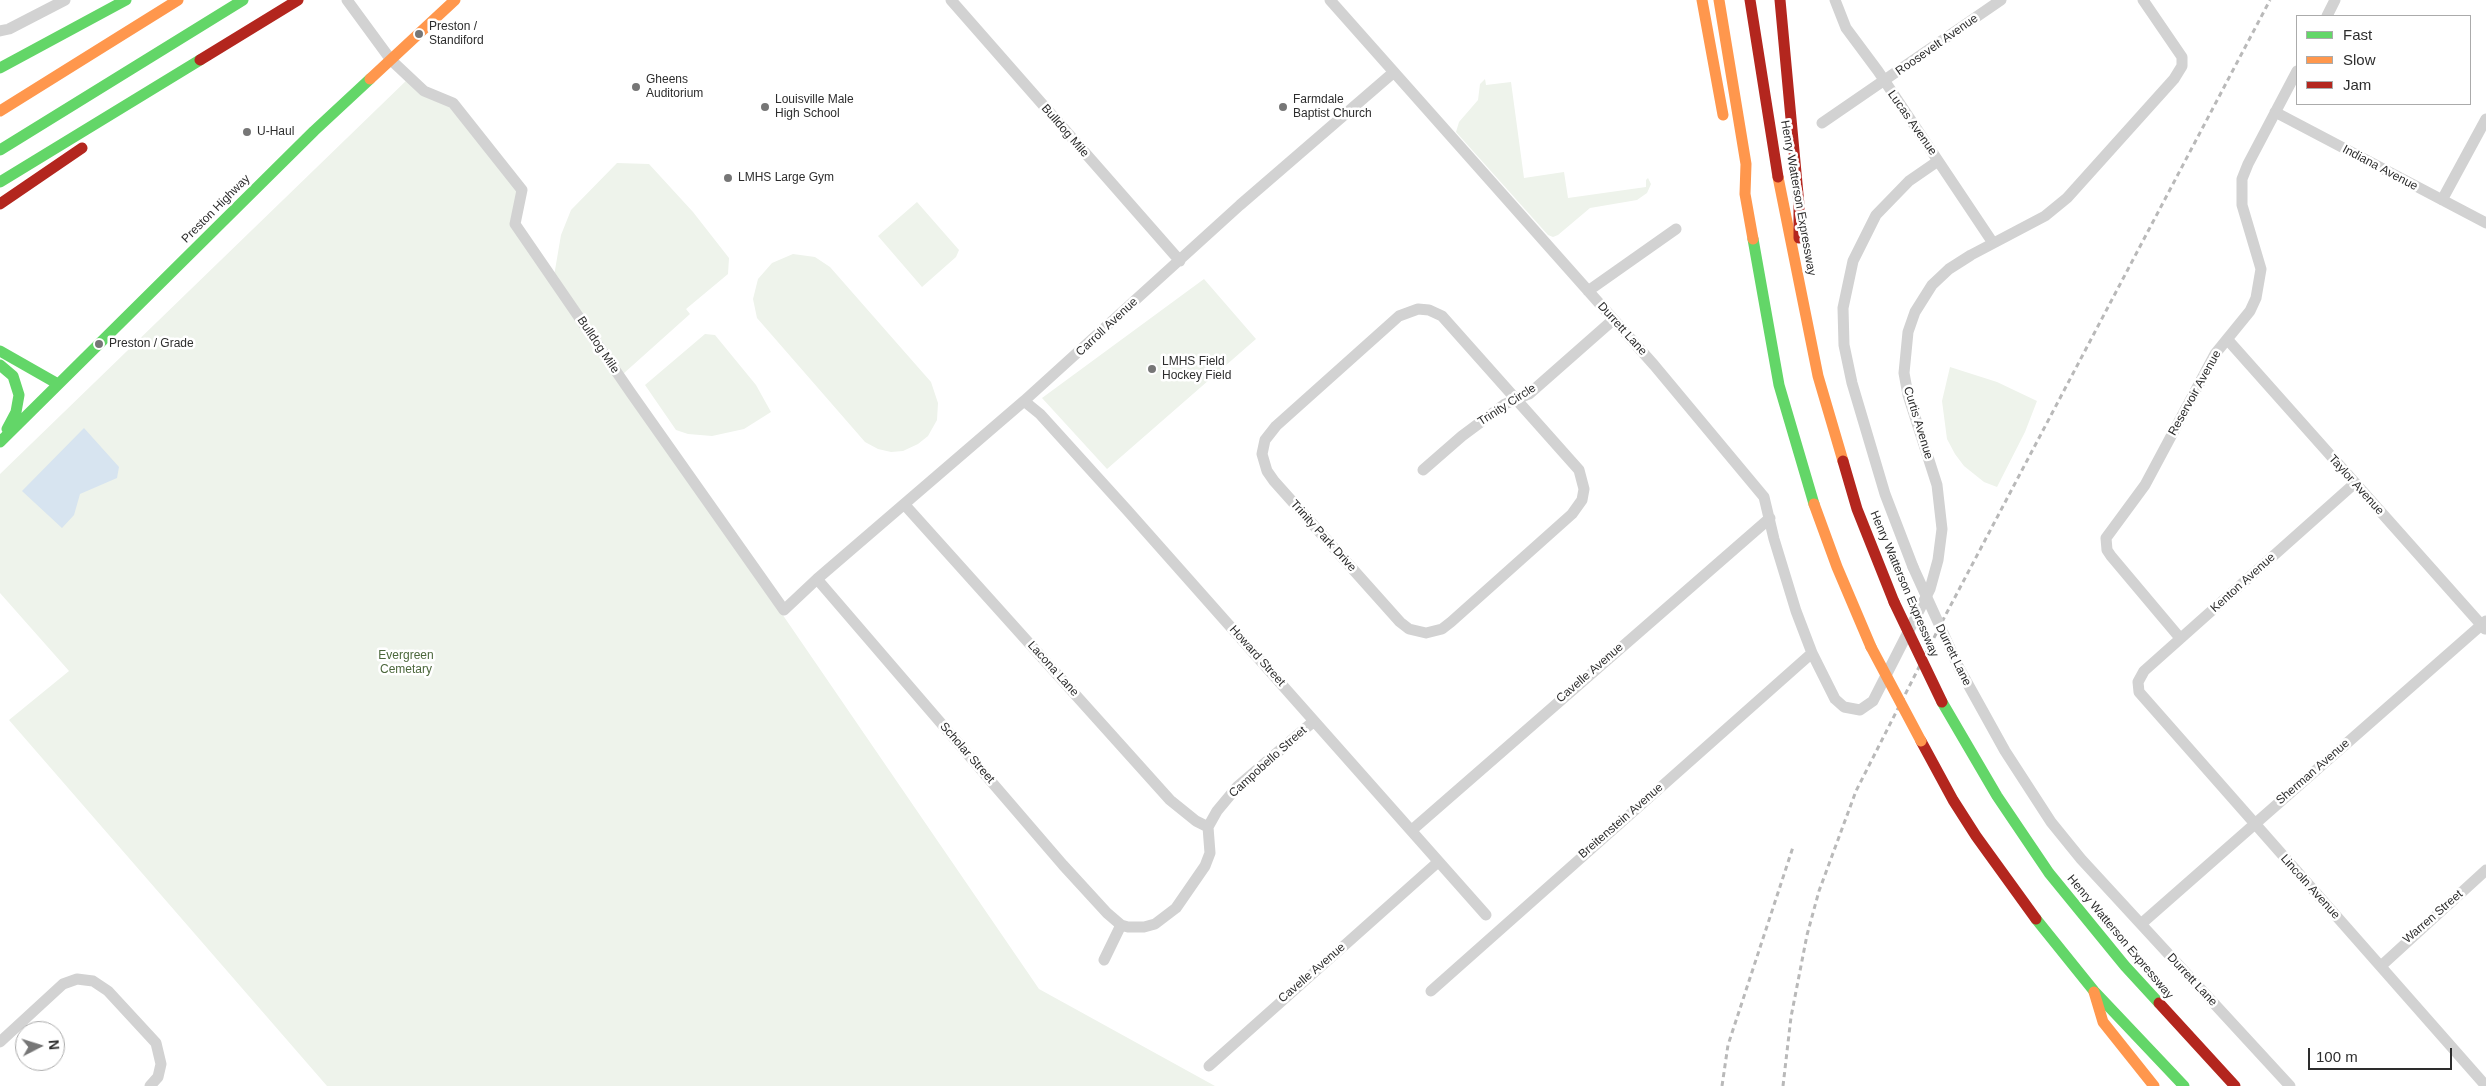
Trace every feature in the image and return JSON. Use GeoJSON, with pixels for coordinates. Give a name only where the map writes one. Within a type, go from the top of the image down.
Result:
{"type":"FeatureCollection","features":[{"type":"Feature","properties":{"kind":"main road"},"geometry":{"type":"LineString","coordinates":[[0,68],[126,0]]}},
{"type":"Feature","properties":{"kind":"main road"},"geometry":{"type":"LineString","coordinates":[[0,111],[178,0]]}},
{"type":"Feature","properties":{"kind":"main road"},"geometry":{"type":"LineString","coordinates":[[0,150],[243,0]]}},
{"type":"Feature","properties":{"kind":"main road"},"geometry":{"type":"LineString","coordinates":[[0,182],[298,0]]}},
{"type":"Feature","properties":{"kind":"main road","name":"Preston Highway"},"geometry":{"type":"LineString","coordinates":[[0,442],[314,132],[455,0]]}},
{"type":"Feature","properties":{"kind":"main road"},"geometry":{"type":"LineString","coordinates":[[1702,0],[1726,132]]}},
{"type":"Feature","properties":{"kind":"main road"},"geometry":{"type":"LineString","coordinates":[[1719,0],[1746,164],[1745,194],[1771,347],[1798,454],[1837,566],[1871,646],[1953,800],[2002,875],[2094,991],[2119,1015],[2184,1086]]}},
{"type":"Feature","properties":{"kind":"main road","name":"Henry Watterson Expressway"},"geometry":{"type":"LineString","coordinates":[[1750,0],[1784,207],[1818,376],[1857,509],[1894,602],[1942,702],[1997,796],[2049,873],[2119,959],[2235,1086]]}},
{"type":"Feature","properties":{"kind":"main road"},"geometry":{"type":"LineString","coordinates":[[1780,0],[1799,205],[1799,285]]}},
{"type":"Feature","properties":{"kind":"main road"},"geometry":{"type":"LineString","coordinates":[[180,86],[196,76],[203,59]]}},
{"type":"Feature","properties":{"kind":"main road"},"geometry":{"type":"LineString","coordinates":[[0,204],[90,144]]}},
{"type":"Feature","properties":{"kind":"main road"},"geometry":{"type":"LineString","coordinates":[[1733,167],[1745,194]]}},
{"type":"Feature","properties":{"kind":"main road"},"geometry":{"type":"LineString","coordinates":[[0,351],[58,384]]}},
{"type":"Feature","properties":{"kind":"main road"},"geometry":{"type":"LineString","coordinates":[[0,365],[13,376],[19,395],[16,412],[0,442]]}},
{"type":"Feature","properties":{"kind":"main road"},"geometry":{"type":"LineString","coordinates":[[2094,991],[2103,1022],[2154,1086]]}},
{"type":"Feature","properties":{"kind":"street"},"geometry":{"type":"LineString","coordinates":[[0,31],[9,30],[65,0]]}},
{"type":"Feature","properties":{"kind":"street"},"geometry":{"type":"LineString","coordinates":[[347,0],[390,60]]}},
{"type":"Feature","properties":{"kind":"street","name":"Bulldog Mile"},"geometry":{"type":"LineString","coordinates":[[951,0],[1180,261]]}},
{"type":"Feature","properties":{"kind":"street","name":"Durrett Lane"},"geometry":{"type":"LineString","coordinates":[[1330,0],[1660,372],[1764,497],[1796,611],[1812,653],[1838,703]]}},
{"type":"Feature","properties":{"kind":"street","name":"Lucas Avenue"},"geometry":{"type":"LineString","coordinates":[[1835,0],[1846,28],[1993,243]]}},
{"type":"Feature","properties":{"kind":"street","name":"Roosevelt Avenue"},"geometry":{"type":"LineString","coordinates":[[1822,123],[2001,0]]}},
{"type":"Feature","properties":{"kind":"street","name":"Curtis Avenue"},"geometry":{"type":"LineString","coordinates":[[1838,703],[1849,709],[1860,710],[1873,701],[1930,589],[1938,560],[1942,529],[1937,485],[1908,395],[1905,378],[1904,354],[1908,332],[1920,303],[1941,276],[1956,264],[2045,216],[2067,198],[2174,79],[2183,63],[2177,49],[2143,0]]}},
{"type":"Feature","properties":{"kind":"street"},"geometry":{"type":"LineString","coordinates":[[2328,15],[2335,0]]}},
{"type":"Feature","properties":{"kind":"street","name":"Bulldog Mile"},"geometry":{"type":"LineString","coordinates":[[390,60],[424,92],[453,103],[522,190],[515,224],[784,610],[817,579]]}},
{"type":"Feature","properties":{"kind":"street","name":"Carroll Avenue"},"geometry":{"type":"LineString","coordinates":[[817,579],[1024,401],[1240,205],[1394,72]]}},
{"type":"Feature","properties":{"kind":"street","name":"Reservoir Avenue"},"geometry":{"type":"LineString","coordinates":[[2180,638],[2111,556],[2107,550],[2106,538],[2145,485],[2215,354],[2250,311],[2256,298],[2261,280],[2260,261],[2242,205],[2241,187],[2248,164],[2296,73]]}},
{"type":"Feature","properties":{"kind":"street","name":"Indiana Avenue"},"geometry":{"type":"LineString","coordinates":[[2275,112],[2486,223]]}},
{"type":"Feature","properties":{"kind":"street"},"geometry":{"type":"LineString","coordinates":[[2442,200],[2486,119]]}},
{"type":"Feature","properties":{"kind":"street","name":"Durrett Lane"},"geometry":{"type":"LineString","coordinates":[[1938,161],[1898,192],[1872,222],[1853,261],[1843,308],[1844,345],[1852,384],[1885,494],[1913,567],[1959,668],[2005,751],[2051,822],[2080,859],[2290,1086]]}},
{"type":"Feature","properties":{"kind":"street"},"geometry":{"type":"LineString","coordinates":[[1588,291],[1676,229]]}},
{"type":"Feature","properties":{"kind":"street","name":"Trinity Park Drive"},"geometry":{"type":"LineString","coordinates":[[1411,310],[1429,310],[1442,316],[1517,399],[1579,470],[1584,482],[1582,500],[1572,514],[1451,622],[1432,632],[1418,632],[1400,622],[1274,481],[1264,464],[1262,454],[1265,440],[1276,426],[1379,333],[1399,316],[1411,310]]}},
{"type":"Feature","properties":{"kind":"street","name":"Trinity Circle"},"geometry":{"type":"LineString","coordinates":[[1423,470],[1462,436],[1505,404],[1529,394],[1613,320]]}},
{"type":"Feature","properties":{"kind":"street","name":"Taylor Avenue"},"geometry":{"type":"LineString","coordinates":[[2227,339],[2354,484],[2484,626]]}},
{"type":"Feature","properties":{"kind":"street","name":"Howard Street"},"geometry":{"type":"LineString","coordinates":[[1024,401],[1040,414],[1127,510],[1486,915]]}},
{"type":"Feature","properties":{"kind":"street","name":"Kenton Avenue"},"geometry":{"type":"LineString","coordinates":[[2138,685],[2144,671],[2354,484]]}},
{"type":"Feature","properties":{"kind":"street","name":"Lacona Lane"},"geometry":{"type":"LineString","coordinates":[[904,504],[1170,800],[1196,821],[1208,827]]}},
{"type":"Feature","properties":{"kind":"street","name":"Cavelle Avenue"},"geometry":{"type":"LineString","coordinates":[[1412,830],[1770,518]]}},
{"type":"Feature","properties":{"kind":"street","name":"Scholar Street"},"geometry":{"type":"LineString","coordinates":[[817,579],[1063,865],[1121,925]]}},
{"type":"Feature","properties":{"kind":"street","name":"Sherman Avenue"},"geometry":{"type":"LineString","coordinates":[[2141,924],[2484,626]]}},
{"type":"Feature","properties":{"kind":"street","name":"Breitenstein Avenue"},"geometry":{"type":"LineString","coordinates":[[1431,991],[1812,653]]}},
{"type":"Feature","properties":{"kind":"street","name":"Lincoln Avenue"},"geometry":{"type":"LineString","coordinates":[[2138,685],[2144,699],[2486,1086]]}},
{"type":"Feature","properties":{"kind":"street","name":"Campobello Street"},"geometry":{"type":"LineString","coordinates":[[1208,827],[1217,811],[1237,787],[1314,721]]}},
{"type":"Feature","properties":{"kind":"street"},"geometry":{"type":"LineString","coordinates":[[1104,960],[1121,925],[1136,927],[1155,924],[1176,908],[1195,881],[1210,854],[1208,827]]}},
{"type":"Feature","properties":{"kind":"street","name":"Cavelle Avenue"},"geometry":{"type":"LineString","coordinates":[[1209,1066],[1438,862]]}},
{"type":"Feature","properties":{"kind":"street","name":"Warren Street"},"geometry":{"type":"LineString","coordinates":[[2380,966],[2486,870]]}},
{"type":"Feature","properties":{"kind":"street"},"geometry":{"type":"LineString","coordinates":[[0,1042],[55,990],[73,980],[84,979],[101,986],[131,1015],[159,1050],[160,1071],[150,1086]]}},
{"type":"Feature","properties":{"kind":"green space","name":"Evergreen Cemetary"},"geometry":{"type":"Polygon","coordinates":[[[410,77],[453,103],[522,190],[515,224],[1039,989],[1215,1086],[327,1086],[9,720],[69,671],[0,593],[0,474],[410,77]]]}},
{"type":"Feature","properties":{"kind":"green space"},"geometry":{"type":"Polygon","coordinates":[[[1485,79],[1486,85],[1511,82],[1524,178],[1564,172],[1568,198],[1646,187],[1646,180],[1648,178],[1651,184],[1647,193],[1637,200],[1590,208],[1558,235],[1553,237],[1548,235],[1456,132],[1459,122],[1478,100],[1480,84],[1485,79]]]}},
{"type":"Feature","properties":{"kind":"green space"},"geometry":{"type":"Polygon","coordinates":[[[617,163],[649,164],[693,212],[729,258],[728,274],[686,309],[690,314],[623,374],[554,276],[561,235],[571,210],[617,163]]]}},
{"type":"Feature","properties":{"kind":"green space"},"geometry":{"type":"Polygon","coordinates":[[[917,202],[959,250],[956,257],[922,287],[878,236],[917,202]]]}},
{"type":"Feature","properties":{"kind":"green space"},"geometry":{"type":"Polygon","coordinates":[[[793,254],[815,257],[830,267],[931,382],[938,403],[937,420],[928,436],[918,444],[903,451],[891,452],[878,449],[865,442],[757,318],[753,299],[758,279],[772,263],[793,254]]]}},
{"type":"Feature","properties":{"kind":"green space","name":"LMHS Field Hockey Field"},"geometry":{"type":"Polygon","coordinates":[[[1204,279],[1256,339],[1107,469],[1042,398],[1204,279]]]}},
{"type":"Feature","properties":{"kind":"green space"},"geometry":{"type":"Polygon","coordinates":[[[705,334],[715,335],[756,385],[771,412],[744,429],[712,436],[688,434],[676,430],[645,385],[705,334]]]}},
{"type":"Feature","properties":{"kind":"green space"},"geometry":{"type":"Polygon","coordinates":[[[1950,367],[1997,382],[2037,401],[2025,432],[1997,487],[1984,482],[1964,466],[1947,439],[1942,401],[1950,367]]]}},
{"type":"Feature","properties":{"kind":"shaded area"},"geometry":{"type":"Polygon","coordinates":[[[84,428],[119,467],[117,478],[80,494],[74,515],[62,528],[22,491],[84,428]]]}},
{"type":"Feature","properties":{"kind":"railway"},"geometry":{"type":"LineString","coordinates":[[1783,1086],[1791,1017],[1807,935],[1819,891],[1856,791],[1944,618],[2270,0]]}},
{"type":"Feature","properties":{"kind":"railway"},"geometry":{"type":"LineString","coordinates":[[1722,1086],[1728,1045],[1793,847]]}},
{"type":"Feature","properties":{"kind":"traffic: fast"},"geometry":{"type":"LineString","coordinates":[[0,68],[126,0]]}},
{"type":"Feature","properties":{"kind":"traffic: fast"},"geometry":{"type":"LineString","coordinates":[[0,150],[243,0]]}},
{"type":"Feature","properties":{"kind":"traffic: fast"},"geometry":{"type":"LineString","coordinates":[[0,182],[200,60]]}},
{"type":"Feature","properties":{"kind":"traffic: fast"},"geometry":{"type":"LineString","coordinates":[[0,442],[314,131],[370,79]]}},
{"type":"Feature","properties":{"kind":"traffic: fast"},"geometry":{"type":"LineString","coordinates":[[1753,239],[1779,385],[1814,504]]}},
{"type":"Feature","properties":{"kind":"traffic: fast"},"geometry":{"type":"LineString","coordinates":[[0,351],[58,384]]}},
{"type":"Feature","properties":{"kind":"traffic: fast"},"geometry":{"type":"LineString","coordinates":[[0,365],[13,376],[19,395],[16,412],[7,429]]}},
{"type":"Feature","properties":{"kind":"traffic: fast"},"geometry":{"type":"LineString","coordinates":[[1942,702],[1997,796],[2049,873],[2125,966],[2159,1003]]}},
{"type":"Feature","properties":{"kind":"traffic: fast"},"geometry":{"type":"LineString","coordinates":[[2036,919],[2094,991],[2184,1086]]}},
{"type":"Feature","properties":{"kind":"traffic: slow"},"geometry":{"type":"LineString","coordinates":[[0,111],[178,0]]}},
{"type":"Feature","properties":{"kind":"traffic: slow"},"geometry":{"type":"LineString","coordinates":[[370,79],[455,0]]}},
{"type":"Feature","properties":{"kind":"traffic: slow"},"geometry":{"type":"LineString","coordinates":[[1702,0],[1723,115]]}},
{"type":"Feature","properties":{"kind":"traffic: slow"},"geometry":{"type":"LineString","coordinates":[[1719,0],[1746,164],[1745,194],[1753,239]]}},
{"type":"Feature","properties":{"kind":"traffic: slow"},"geometry":{"type":"LineString","coordinates":[[1778,177],[1818,376],[1843,461]]}},
{"type":"Feature","properties":{"kind":"traffic: slow"},"geometry":{"type":"LineString","coordinates":[[1814,504],[1837,567],[1871,647]]}},
{"type":"Feature","properties":{"kind":"traffic: slow"},"geometry":{"type":"LineString","coordinates":[[1871,647],[1921,741]]}},
{"type":"Feature","properties":{"kind":"traffic: slow"},"geometry":{"type":"LineString","coordinates":[[2094,992],[2103,1022],[2154,1086]]}},
{"type":"Feature","properties":{"kind":"traffic: jam"},"geometry":{"type":"LineString","coordinates":[[200,60],[298,0]]}},
{"type":"Feature","properties":{"kind":"traffic: jam"},"geometry":{"type":"LineString","coordinates":[[1750,0],[1778,177]]}},
{"type":"Feature","properties":{"kind":"traffic: jam"},"geometry":{"type":"LineString","coordinates":[[1780,0],[1799,205],[1799,238]]}},
{"type":"Feature","properties":{"kind":"traffic: jam"},"geometry":{"type":"LineString","coordinates":[[0,204],[82,148]]}},
{"type":"Feature","properties":{"kind":"traffic: jam"},"geometry":{"type":"LineString","coordinates":[[1843,461],[1857,509],[1894,602]]}},
{"type":"Feature","properties":{"kind":"traffic: jam"},"geometry":{"type":"LineString","coordinates":[[1894,602],[1942,702]]}},
{"type":"Feature","properties":{"kind":"traffic: jam"},"geometry":{"type":"LineString","coordinates":[[1921,741],[1953,800],[1976,836],[2036,919]]}},
{"type":"Feature","properties":{"kind":"traffic: jam"},"geometry":{"type":"LineString","coordinates":[[2159,1003],[2235,1086]]}},
{"type":"Feature","properties":{"kind":"place","name":"Preston / Standiford"},"geometry":{"type":"Point","coordinates":[419,34]}},
{"type":"Feature","properties":{"kind":"place","name":"Gheens Auditorium"},"geometry":{"type":"Point","coordinates":[636,87]}},
{"type":"Feature","properties":{"kind":"place","name":"Louisville Male High School"},"geometry":{"type":"Point","coordinates":[765,107]}},
{"type":"Feature","properties":{"kind":"place","name":"Farmdale Baptist Church"},"geometry":{"type":"Point","coordinates":[1283,107]}},
{"type":"Feature","properties":{"kind":"place","name":"U-Haul"},"geometry":{"type":"Point","coordinates":[247,132]}},
{"type":"Feature","properties":{"kind":"place","name":"LMHS Large Gym"},"geometry":{"type":"Point","coordinates":[728,178]}},
{"type":"Feature","properties":{"kind":"place","name":"Preston / Grade"},"geometry":{"type":"Point","coordinates":[99,344]}},
{"type":"Feature","properties":{"kind":"place","name":"LMHS Field Hockey Field"},"geometry":{"type":"Point","coordinates":[1152,369]}}]}
